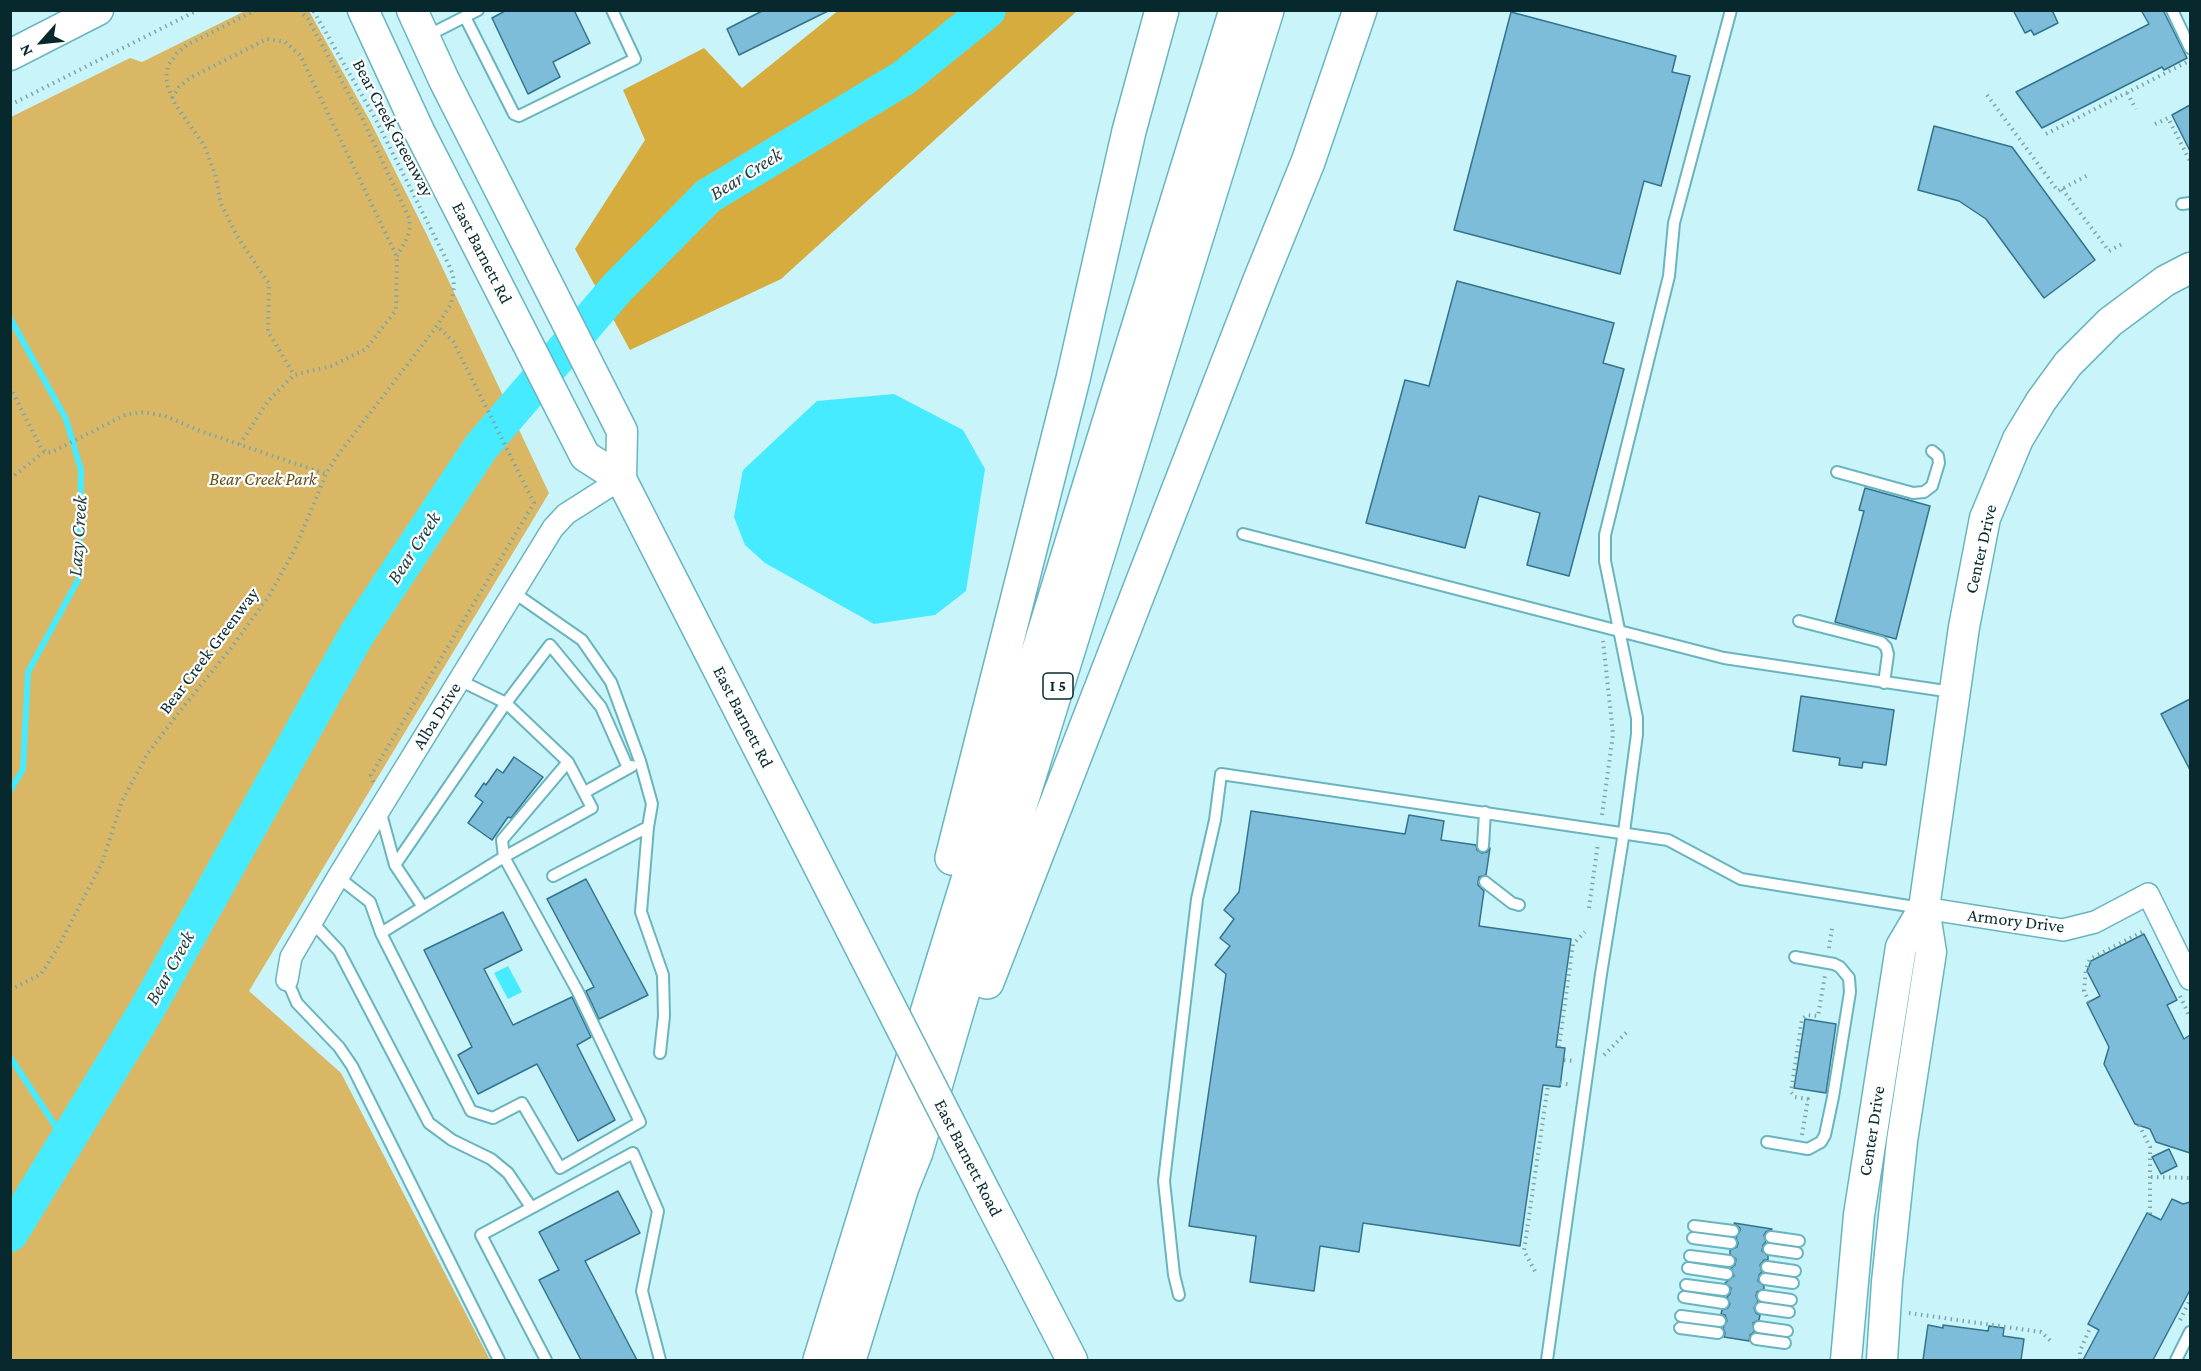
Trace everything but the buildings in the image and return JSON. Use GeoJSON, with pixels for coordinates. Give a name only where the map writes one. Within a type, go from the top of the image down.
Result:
{"type":"FeatureCollection","features":[{"type":"Feature","properties":{"kind":"highway"},"geometry":{"type":"LineString","coordinates":[[895,1111],[942,896],[1070,391],[1129,131],[1162,10]]}},
{"type":"Feature","properties":{"kind":"highway","name":"I 5"},"geometry":{"type":"LineString","coordinates":[[820,1360],[1236,10]]}},
{"type":"Feature","properties":{"kind":"highway","name":"I 5"},"geometry":{"type":"LineString","coordinates":[[849,1360],[902,1187],[916,1152],[973,957],[1267,10]]}},
{"type":"Feature","properties":{"kind":"highway"},"geometry":{"type":"LineString","coordinates":[[916,1152],[974,1016],[1308,162],[1360,10]]}},
{"type":"Feature","properties":{"kind":"main road"},"geometry":{"type":"LineString","coordinates":[[10,55],[98,10]]}},
{"type":"Feature","properties":{"kind":"main road","name":"East Barnett Rd"},"geometry":{"type":"LineString","coordinates":[[363,10],[419,131],[585,456],[621,479]]}},
{"type":"Feature","properties":{"kind":"main road","name":"East Barnett Rd"},"geometry":{"type":"LineString","coordinates":[[418,24],[444,80],[622,431],[621,479],[864,955]]}},
{"type":"Feature","properties":{"kind":"main road","name":"Center Drive"},"geometry":{"type":"LineString","coordinates":[[1882,1360],[1887,1282],[1902,1141],[1931,952],[1924,908],[1974,565],[1985,518],[2018,439],[2041,401],[2076,356],[2110,322],[2165,281],[2190,268]]}},
{"type":"Feature","properties":{"kind":"main road","name":"Center Drive"},"geometry":{"type":"LineString","coordinates":[[1846,1360],[1859,1215],[1900,947],[1924,908]]}},
{"type":"Feature","properties":{"kind":"main road","name":"East Barnett Road"},"geometry":{"type":"LineString","coordinates":[[864,955],[1072,1360]]}},
{"type":"Feature","properties":{"kind":"street","name":"Alba Drive"},"geometry":{"type":"LineString","coordinates":[[287,980],[291,957],[338,877],[553,528],[566,514],[621,479]]}},
{"type":"Feature","properties":{"kind":"street","name":"Armory Drive"},"geometry":{"type":"LineString","coordinates":[[1924,908],[2063,930],[2096,922],[2148,894],[2183,984]]}},
{"type":"Feature","properties":{"kind":"lane"},"geometry":{"type":"LineString","coordinates":[[418,24],[465,17],[478,10]]}},
{"type":"Feature","properties":{"kind":"lane"},"geometry":{"type":"LineString","coordinates":[[465,17],[514,114],[519,116],[635,59],[612,10]]}},
{"type":"Feature","properties":{"kind":"lane"},"geometry":{"type":"LineString","coordinates":[[1547,1360],[1637,734],[1637,718],[1605,561],[1605,535],[1669,276],[1674,223],[1731,10]]}},
{"type":"Feature","properties":{"kind":"lane"},"geometry":{"type":"LineString","coordinates":[[2172,10],[2190,48]]}},
{"type":"Feature","properties":{"kind":"lane"},"geometry":{"type":"LineString","coordinates":[[1837,472],[1913,493],[1924,492],[1932,486],[1939,463],[1938,456],[1932,451]]}},
{"type":"Feature","properties":{"kind":"lane"},"geometry":{"type":"LineString","coordinates":[[1243,534],[1724,658],[1955,693]]}},
{"type":"Feature","properties":{"kind":"lane"},"geometry":{"type":"LineString","coordinates":[[513,592],[582,640],[611,682],[640,761],[652,804],[641,912],[663,975],[664,1016],[660,1053]]}},
{"type":"Feature","properties":{"kind":"lane"},"geometry":{"type":"LineString","coordinates":[[1799,621],[1881,642],[1888,654],[1884,683]]}},
{"type":"Feature","properties":{"kind":"lane"},"geometry":{"type":"LineString","coordinates":[[395,865],[506,703],[550,645],[601,707],[627,768]]}},
{"type":"Feature","properties":{"kind":"lane"},"geometry":{"type":"LineString","coordinates":[[381,933],[504,857],[592,808],[568,762],[506,703],[459,680]]}},
{"type":"Feature","properties":{"kind":"lane"},"geometry":{"type":"LineString","coordinates":[[585,792],[640,761]]}},
{"type":"Feature","properties":{"kind":"lane"},"geometry":{"type":"LineString","coordinates":[[338,877],[370,902],[381,933],[471,1111],[493,1118],[522,1103],[560,1168],[640,1122],[578,992],[504,857],[502,840],[568,762]]}},
{"type":"Feature","properties":{"kind":"lane"},"geometry":{"type":"LineString","coordinates":[[1179,1295],[1174,1275],[1164,1180],[1197,899],[1215,820],[1221,774],[1624,832],[1676,843],[1741,879],[1924,908]]}},
{"type":"Feature","properties":{"kind":"lane"},"geometry":{"type":"LineString","coordinates":[[379,809],[395,865],[423,907]]}},
{"type":"Feature","properties":{"kind":"lane"},"geometry":{"type":"LineString","coordinates":[[1483,846],[1485,812]]}},
{"type":"Feature","properties":{"kind":"lane"},"geometry":{"type":"LineString","coordinates":[[553,876],[648,828]]}},
{"type":"Feature","properties":{"kind":"lane"},"geometry":{"type":"LineString","coordinates":[[1485,882],[1512,903],[1519,905]]}},
{"type":"Feature","properties":{"kind":"lane"},"geometry":{"type":"LineString","coordinates":[[312,922],[339,951],[429,1123],[452,1140],[491,1159],[508,1173],[531,1207]]}},
{"type":"Feature","properties":{"kind":"lane"},"geometry":{"type":"LineString","coordinates":[[1767,1142],[1808,1149],[1815,1147],[1825,1135],[1850,992],[1849,978],[1840,967],[1795,957]]}},
{"type":"Feature","properties":{"kind":"lane"},"geometry":{"type":"LineString","coordinates":[[287,980],[297,1003],[339,1047],[352,1066],[499,1360]]}},
{"type":"Feature","properties":{"kind":"lane"},"geometry":{"type":"LineString","coordinates":[[546,1360],[481,1235],[633,1153],[658,1211],[642,1291],[660,1360]]}},
{"type":"Feature","properties":{"kind":"lane"},"geometry":{"type":"LineString","coordinates":[[1694,1226],[1733,1231]]}},
{"type":"Feature","properties":{"kind":"lane"},"geometry":{"type":"LineString","coordinates":[[1771,1237],[1799,1241]]}},
{"type":"Feature","properties":{"kind":"lane"},"geometry":{"type":"LineString","coordinates":[[1692,1238],[1731,1243]]}},
{"type":"Feature","properties":{"kind":"lane"},"geometry":{"type":"LineString","coordinates":[[1769,1249],[1797,1253]]}},
{"type":"Feature","properties":{"kind":"lane"},"geometry":{"type":"LineString","coordinates":[[1690,1256],[1729,1262]]}},
{"type":"Feature","properties":{"kind":"lane"},"geometry":{"type":"LineString","coordinates":[[1767,1267],[1795,1271]]}},
{"type":"Feature","properties":{"kind":"lane"},"geometry":{"type":"LineString","coordinates":[[1688,1269],[1727,1274]]}},
{"type":"Feature","properties":{"kind":"lane"},"geometry":{"type":"LineString","coordinates":[[1765,1279],[1793,1283]]}},
{"type":"Feature","properties":{"kind":"lane"},"geometry":{"type":"LineString","coordinates":[[1686,1285],[1724,1290]]}},
{"type":"Feature","properties":{"kind":"lane"},"geometry":{"type":"LineString","coordinates":[[1763,1296],[1791,1299]]}},
{"type":"Feature","properties":{"kind":"lane"},"geometry":{"type":"LineString","coordinates":[[1684,1297],[1723,1302]]}},
{"type":"Feature","properties":{"kind":"lane"},"geometry":{"type":"LineString","coordinates":[[1761,1308],[1789,1312]]}},
{"type":"Feature","properties":{"kind":"lane"},"geometry":{"type":"LineString","coordinates":[[1681,1316],[1720,1321]]}},
{"type":"Feature","properties":{"kind":"lane"},"geometry":{"type":"LineString","coordinates":[[1759,1327],[1787,1331]]}},
{"type":"Feature","properties":{"kind":"lane"},"geometry":{"type":"LineString","coordinates":[[1680,1328],[1718,1334]]}},
{"type":"Feature","properties":{"kind":"lane"},"geometry":{"type":"LineString","coordinates":[[2176,1360],[2190,1332]]}},
{"type":"Feature","properties":{"kind":"lane"},"geometry":{"type":"LineString","coordinates":[[1756,1339],[1785,1343]]}},
{"type":"Feature","properties":{"kind":"path"},"geometry":{"type":"LineString","coordinates":[[10,105],[198,10]]}},
{"type":"Feature","properties":{"kind":"path"},"geometry":{"type":"LineString","coordinates":[[256,10],[187,45],[177,53],[168,66],[166,76],[172,98],[204,145],[215,174],[221,204],[237,236],[269,285],[268,331],[294,375]]}},
{"type":"Feature","properties":{"kind":"path"},"geometry":{"type":"LineString","coordinates":[[240,444],[268,401],[294,375],[332,366],[366,349],[396,310],[397,257],[410,227],[409,218],[363,120],[308,20],[299,10]]}},
{"type":"Feature","properties":{"kind":"path","name":"Bear Creek Greenway"},"geometry":{"type":"LineString","coordinates":[[10,990],[41,974],[56,951],[102,862],[122,801],[148,753],[269,596],[295,549],[326,474],[350,438],[451,304],[453,275],[375,118],[313,10]]}},
{"type":"Feature","properties":{"kind":"path"},"geometry":{"type":"LineString","coordinates":[[172,98],[179,87],[190,78],[267,39],[285,42],[300,55],[397,257]]}},
{"type":"Feature","properties":{"kind":"path"},"geometry":{"type":"LineString","coordinates":[[2046,134],[2188,62]]}},
{"type":"Feature","properties":{"kind":"path"},"geometry":{"type":"LineString","coordinates":[[2127,93],[2136,109]]}},
{"type":"Feature","properties":{"kind":"path"},"geometry":{"type":"LineString","coordinates":[[1987,95],[2058,191],[2088,175]]}},
{"type":"Feature","properties":{"kind":"path"},"geometry":{"type":"LineString","coordinates":[[2155,124],[2168,118],[2190,161]]}},
{"type":"Feature","properties":{"kind":"path"},"geometry":{"type":"LineString","coordinates":[[2062,189],[2109,251],[2122,244]]}},
{"type":"Feature","properties":{"kind":"path"},"geometry":{"type":"LineString","coordinates":[[379,809],[371,775],[534,503],[453,341],[436,326]]}},
{"type":"Feature","properties":{"kind":"path"},"geometry":{"type":"LineString","coordinates":[[10,387],[40,446],[46,453],[125,415],[144,412],[165,416],[326,474]]}},
{"type":"Feature","properties":{"kind":"path"},"geometry":{"type":"LineString","coordinates":[[10,479],[45,451]]}},
{"type":"Feature","properties":{"kind":"path"},"geometry":{"type":"LineString","coordinates":[[1602,815],[1613,734],[1603,640]]}},
{"type":"Feature","properties":{"kind":"path"},"geometry":{"type":"LineString","coordinates":[[1589,908],[1599,842]]}},
{"type":"Feature","properties":{"kind":"path"},"geometry":{"type":"LineString","coordinates":[[1590,897],[1599,898]]}},
{"type":"Feature","properties":{"kind":"path"},"geometry":{"type":"LineString","coordinates":[[1828,956],[1832,928]]}},
{"type":"Feature","properties":{"kind":"path"},"geometry":{"type":"LineString","coordinates":[[2089,1002],[2084,991],[2086,969],[2090,959],[2146,930]]}},
{"type":"Feature","properties":{"kind":"path"},"geometry":{"type":"LineString","coordinates":[[1559,1047],[1573,944],[1585,932]]}},
{"type":"Feature","properties":{"kind":"path"},"geometry":{"type":"LineString","coordinates":[[1802,1136],[1808,1099],[1795,1097],[1791,1092],[1802,1019],[1807,1015],[1818,1016],[1826,969]]}},
{"type":"Feature","properties":{"kind":"path"},"geometry":{"type":"LineString","coordinates":[[2183,984],[2190,1017]]}},
{"type":"Feature","properties":{"kind":"path"},"geometry":{"type":"LineString","coordinates":[[1564,1060],[1575,1062]]}},
{"type":"Feature","properties":{"kind":"path"},"geometry":{"type":"LineString","coordinates":[[1560,1083],[1572,1085]]}},
{"type":"Feature","properties":{"kind":"path"},"geometry":{"type":"LineString","coordinates":[[1535,1271],[1524,1251],[1548,1085]]}},
{"type":"Feature","properties":{"kind":"path"},"geometry":{"type":"LineString","coordinates":[[2139,1125],[2150,1147],[2150,1214]]}},
{"type":"Feature","properties":{"kind":"path"},"geometry":{"type":"LineString","coordinates":[[2151,1177],[2190,1178]]}},
{"type":"Feature","properties":{"kind":"path"},"geometry":{"type":"LineString","coordinates":[[1902,1312],[2041,1332],[2053,1343]]}},
{"type":"Feature","properties":{"kind":"path"},"geometry":{"type":"LineString","coordinates":[[2080,1360],[2080,1351],[2091,1326]]}},
{"type":"Feature","properties":{"kind":"green space","name":"Bear Creek Park"},"geometry":{"type":"Polygon","coordinates":[[[245,11],[309,11],[370,121],[426,233],[549,493],[249,991],[341,1073],[490,1360],[11,1360],[11,117],[130,58],[142,62],[245,11]]]}},
{"type":"Feature","properties":{"kind":"shaded area"},"geometry":{"type":"Polygon","coordinates":[[[839,10],[1077,11],[781,279],[630,350],[575,249],[645,140],[623,90],[704,48],[742,88],[839,10]]]}},
{"type":"Feature","properties":{"kind":"water"},"geometry":{"type":"Polygon","coordinates":[[[894,394],[963,430],[985,469],[966,591],[935,615],[874,624],[765,563],[745,545],[734,517],[743,470],[817,401],[894,394]]]}},
{"type":"Feature","properties":{"kind":"water"},"geometry":{"type":"Polygon","coordinates":[[[508,966],[522,992],[508,999],[494,973],[508,966]]]}},
{"type":"Feature","properties":{"kind":"waterway","name":"Bear Creek"},"geometry":{"type":"LineString","coordinates":[[10,1234],[146,1011],[357,634],[481,447],[618,287],[708,196],[905,77],[988,10]]}},
{"type":"Feature","properties":{"kind":"waterway","name":"Lazy Creek"},"geometry":{"type":"LineString","coordinates":[[10,318],[66,419],[81,470],[79,578],[28,672],[23,769],[10,791]]}},
{"type":"Feature","properties":{"kind":"waterway"},"geometry":{"type":"LineString","coordinates":[[10,1057],[66,1142]]}}]}
